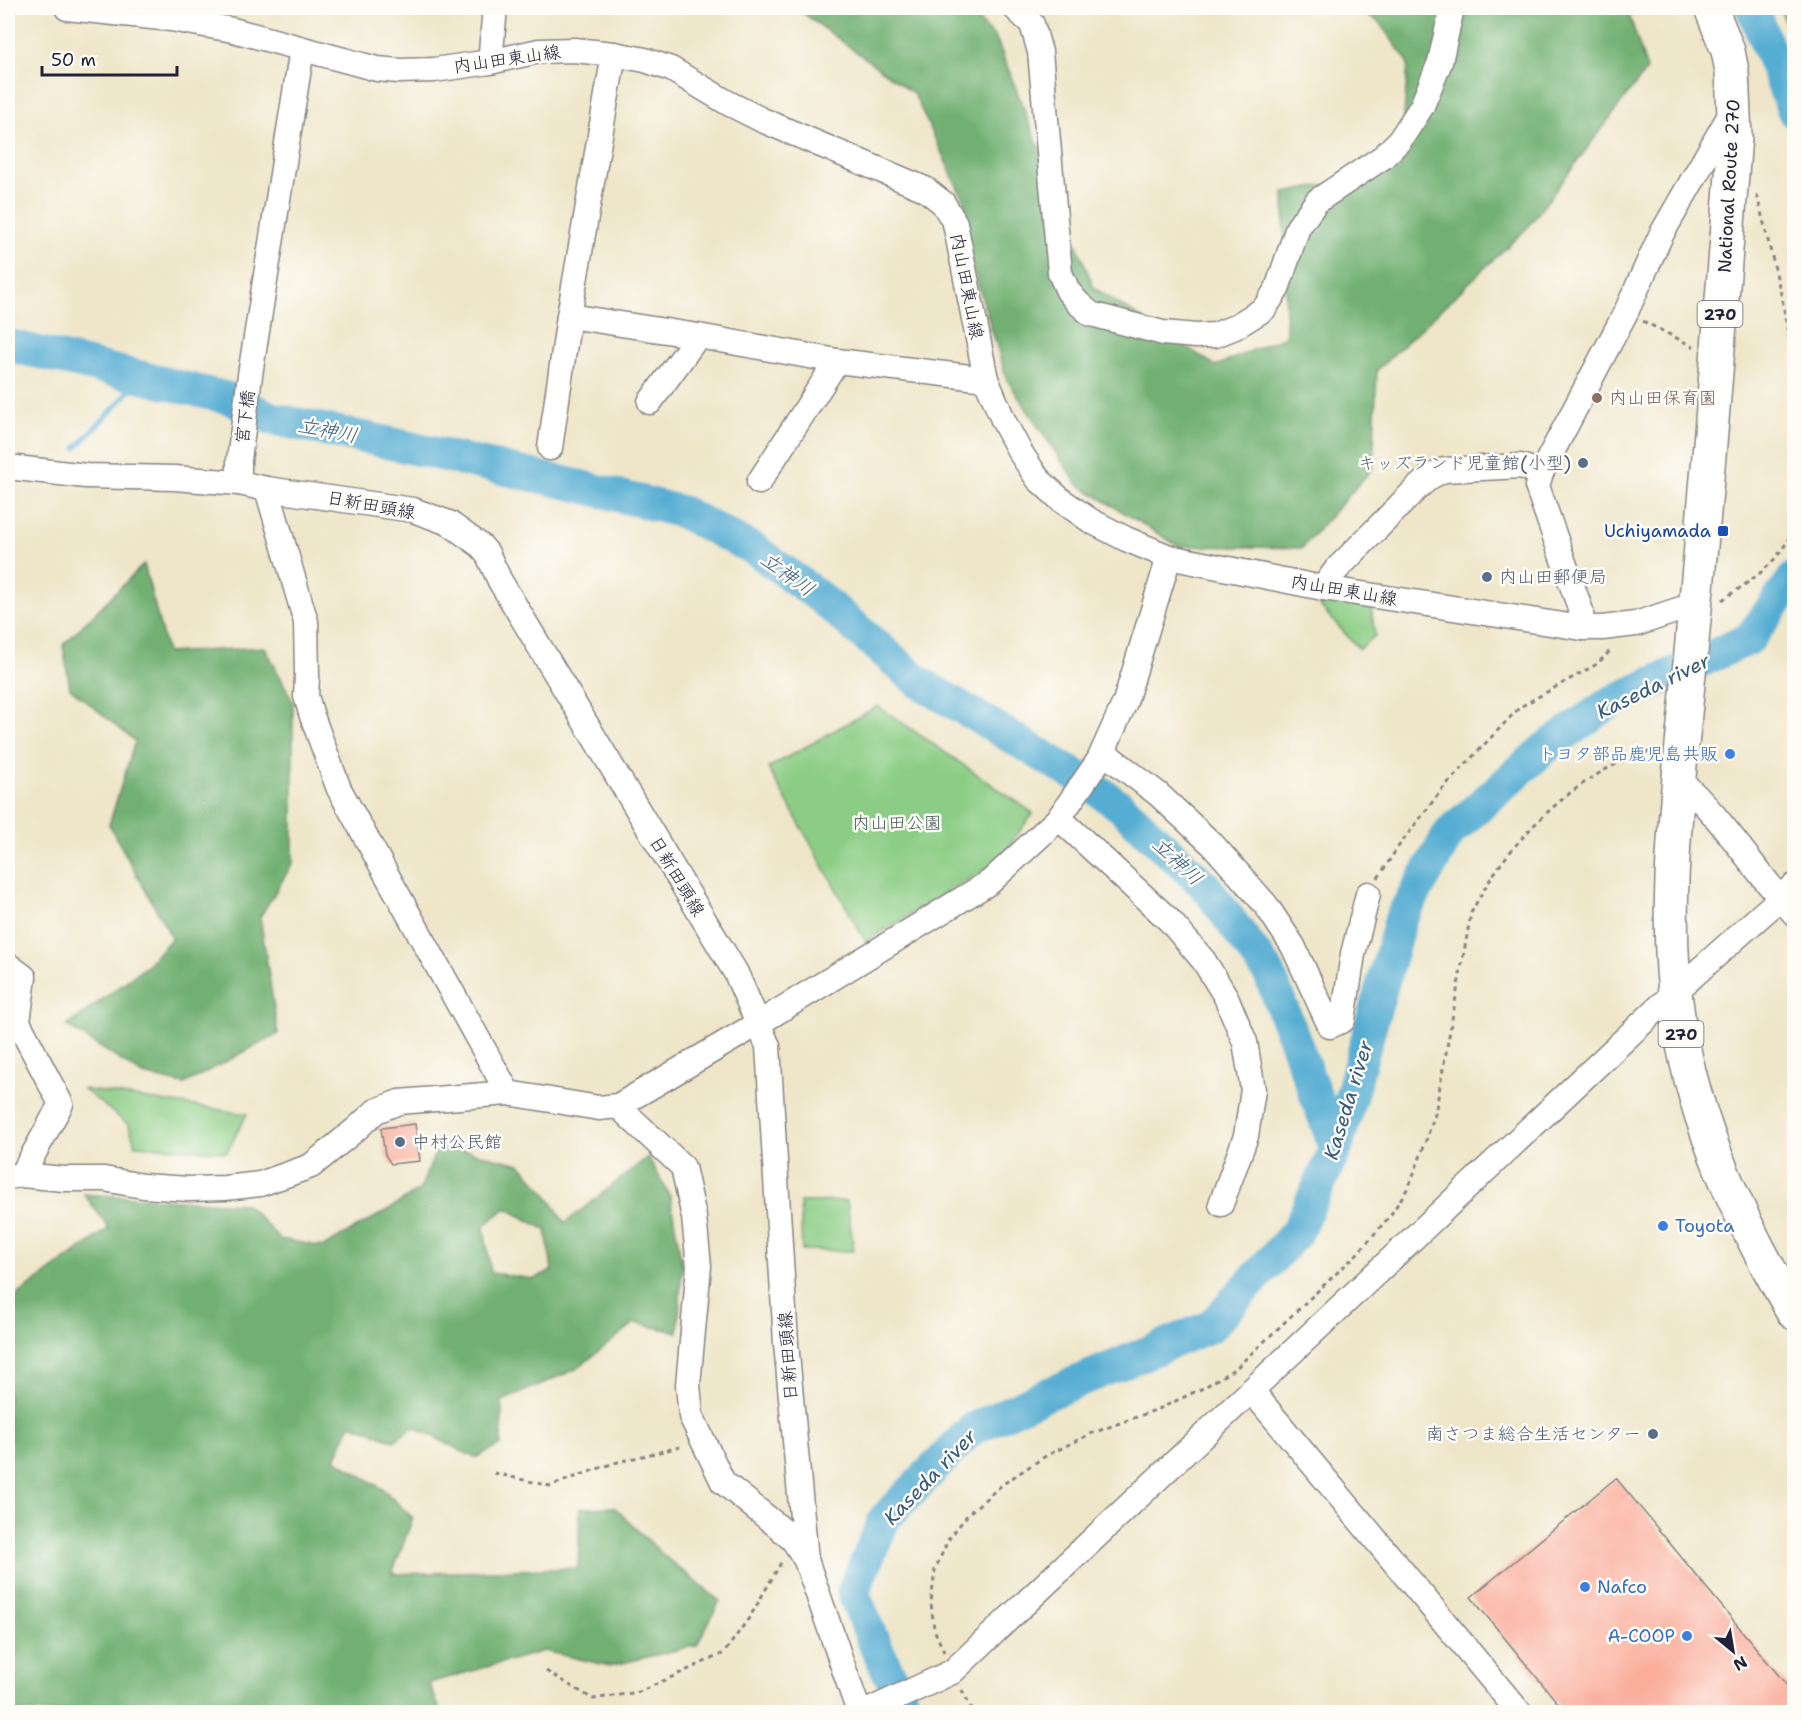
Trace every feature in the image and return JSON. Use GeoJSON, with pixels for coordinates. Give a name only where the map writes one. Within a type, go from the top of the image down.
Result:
{"type":"FeatureCollection","features":[{"type":"Feature","properties":{"kind":"highway","name":"National Route 270"},"geometry":{"type":"LineString","coordinates":[[1712,8],[1730,61],[1734,87],[1735,137],[1716,358],[1702,610],[1679,780],[1672,897],[1672,942],[1679,1022],[1686,1059],[1709,1139],[1748,1229],[1794,1313]]}},
{"type":"Feature","properties":{"kind":"street","name":"内山田東山線"},"geometry":{"type":"LineString","coordinates":[[67,8],[171,19],[233,30],[377,69],[434,70],[490,62],[539,51],[574,50],[645,60],[671,69],[762,120],[925,189],[943,203],[955,223],[986,379],[1004,422],[1038,479],[1061,501],[1091,521],[1169,557],[1323,588],[1582,628],[1636,624],[1702,610]]}},
{"type":"Feature","properties":{"kind":"street"},"geometry":{"type":"LineString","coordinates":[[490,62],[495,8]]}},
{"type":"Feature","properties":{"kind":"street"},"geometry":{"type":"LineString","coordinates":[[1015,8],[1032,24],[1040,52],[1060,273],[1068,291],[1091,314],[1163,333],[1196,336],[1215,335],[1235,327],[1264,309],[1277,290],[1298,227],[1317,201],[1383,157],[1400,140],[1422,106],[1440,62],[1452,8]]}},
{"type":"Feature","properties":{"kind":"street","name":"宮下橋"},"geometry":{"type":"LineString","coordinates":[[239,472],[250,375],[302,49]]}},
{"type":"Feature","properties":{"kind":"street"},"geometry":{"type":"LineString","coordinates":[[550,448],[569,316],[614,54]]}},
{"type":"Feature","properties":{"kind":"street"},"geometry":{"type":"LineString","coordinates":[[1582,628],[1581,611],[1537,486],[1541,473],[1626,312],[1661,235],[1734,107]]}},
{"type":"Feature","properties":{"kind":"street"},"geometry":{"type":"LineString","coordinates":[[569,316],[698,336],[837,362],[986,379]]}},
{"type":"Feature","properties":{"kind":"street"},"geometry":{"type":"LineString","coordinates":[[650,402],[698,336]]}},
{"type":"Feature","properties":{"kind":"street"},"geometry":{"type":"LineString","coordinates":[[759,482],[837,362]]}},
{"type":"Feature","properties":{"kind":"street"},"geometry":{"type":"LineString","coordinates":[[1323,588],[1336,570],[1416,488],[1430,477],[1444,470],[1521,466],[1541,473]]}},
{"type":"Feature","properties":{"kind":"street","name":"日新田頭線"},"geometry":{"type":"LineString","coordinates":[[8,467],[86,476],[174,478],[239,472],[267,489],[413,510],[449,523],[487,553],[500,580],[736,973],[768,1046],[800,1550],[865,1712]]}},
{"type":"Feature","properties":{"kind":"street"},"geometry":{"type":"LineString","coordinates":[[267,489],[306,622],[306,696],[339,789],[508,1093]]}},
{"type":"Feature","properties":{"kind":"street"},"geometry":{"type":"LineString","coordinates":[[8,965],[24,977],[18,1022],[61,1104],[15,1176],[104,1179],[143,1186],[189,1189],[260,1184],[311,1166],[376,1111],[399,1102],[508,1093],[599,1108],[618,1106],[990,882],[1063,811],[1101,756],[1125,702],[1169,557]]}},
{"type":"Feature","properties":{"kind":"street"},"geometry":{"type":"LineString","coordinates":[[1101,756],[1158,794],[1213,845],[1266,905],[1293,946],[1330,1026],[1343,1020],[1353,954],[1368,894]]}},
{"type":"Feature","properties":{"kind":"street"},"geometry":{"type":"LineString","coordinates":[[865,1712],[949,1673],[1676,992],[1790,899],[1693,792],[1679,780]]}},
{"type":"Feature","properties":{"kind":"street"},"geometry":{"type":"LineString","coordinates":[[1063,811],[1170,921],[1204,961],[1226,997],[1245,1042],[1253,1090],[1246,1136],[1221,1204]]}},
{"type":"Feature","properties":{"kind":"street"},"geometry":{"type":"LineString","coordinates":[[618,1106],[683,1167],[694,1217],[699,1266],[688,1385],[691,1416],[723,1482],[756,1508],[800,1550]]}},
{"type":"Feature","properties":{"kind":"street"},"geometry":{"type":"LineString","coordinates":[[1252,1391],[1519,1713]]}},
{"type":"Feature","properties":{"kind":"path"},"geometry":{"type":"LineString","coordinates":[[1756,190],[1782,298],[1794,369]]}},
{"type":"Feature","properties":{"kind":"path"},"geometry":{"type":"LineString","coordinates":[[1626,312],[1716,358]]}},
{"type":"Feature","properties":{"kind":"path"},"geometry":{"type":"LineString","coordinates":[[1702,610],[1760,574],[1791,536],[1794,525]]}},
{"type":"Feature","properties":{"kind":"path"},"geometry":{"type":"LineString","coordinates":[[1368,894],[1398,846],[1444,787],[1520,707],[1597,663],[1636,624]]}},
{"type":"Feature","properties":{"kind":"path"},"geometry":{"type":"LineString","coordinates":[[973,1713],[949,1673],[934,1629],[931,1603],[935,1570],[948,1540],[969,1513],[1003,1484],[1044,1457],[1090,1434],[1172,1403],[1236,1368],[1357,1254],[1390,1216],[1409,1186],[1421,1155],[1435,1114],[1471,913],[1485,886],[1510,851],[1551,809],[1587,781],[1626,759],[1683,739]]}},
{"type":"Feature","properties":{"kind":"path"},"geometry":{"type":"LineString","coordinates":[[494,1473],[550,1486],[614,1463],[703,1441]]}},
{"type":"Feature","properties":{"kind":"path"},"geometry":{"type":"LineString","coordinates":[[546,1671],[592,1699],[639,1692],[724,1653],[800,1550]]}},
{"type":"Feature","properties":{"kind":"green space"},"geometry":{"type":"Polygon","coordinates":[[[796,8],[967,8],[996,38],[1094,288],[1216,366],[1286,336],[1284,193],[1400,170],[1408,62],[1378,21],[1349,8],[1627,8],[1647,69],[1527,228],[1377,370],[1373,468],[1302,548],[1178,546],[1077,484],[1007,380],[971,262],[964,201],[914,94],[796,8]]]}},
{"type":"Feature","properties":{"kind":"green space"},"geometry":{"type":"Polygon","coordinates":[[[1780,8],[1794,8],[1794,49],[1780,8]]]}},
{"type":"Feature","properties":{"kind":"green space"},"geometry":{"type":"Polygon","coordinates":[[[144,564],[167,653],[265,647],[293,702],[293,863],[260,917],[278,1034],[184,1084],[143,1075],[67,1026],[145,967],[172,938],[109,825],[135,741],[70,688],[63,645],[144,564]]]}},
{"type":"Feature","properties":{"kind":"green space"},"geometry":{"type":"Polygon","coordinates":[[[1317,597],[1371,606],[1375,636],[1359,649],[1319,605],[1317,597]]]}},
{"type":"Feature","properties":{"kind":"green space","name":"内山田公園"},"geometry":{"type":"Polygon","coordinates":[[[878,706],[1033,813],[997,863],[866,942],[768,768],[878,706]]]}},
{"type":"Feature","properties":{"kind":"green space"},"geometry":{"type":"Polygon","coordinates":[[[83,1089],[247,1114],[227,1152],[135,1145],[129,1125],[83,1089]]]}},
{"type":"Feature","properties":{"kind":"green space"},"geometry":{"type":"Polygon","coordinates":[[[439,1144],[520,1164],[545,1192],[565,1223],[648,1157],[670,1196],[682,1265],[678,1332],[635,1323],[576,1369],[502,1401],[501,1445],[475,1458],[414,1427],[394,1441],[351,1424],[335,1459],[383,1489],[413,1518],[392,1574],[578,1568],[580,1508],[614,1507],[663,1555],[720,1601],[697,1645],[610,1666],[544,1651],[429,1683],[441,1712],[8,1712],[8,1302],[109,1228],[84,1194],[246,1204],[280,1239],[323,1247],[420,1189],[439,1144]],[[506,1208],[484,1226],[491,1273],[534,1279],[552,1270],[546,1230],[506,1208]]]}},
{"type":"Feature","properties":{"kind":"green space"},"geometry":{"type":"Polygon","coordinates":[[[847,1201],[854,1251],[802,1250],[800,1202],[847,1201]]]}},
{"type":"Feature","properties":{"kind":"building","name":"中村公民館"},"geometry":{"type":"Polygon","coordinates":[[[415,1124],[420,1161],[391,1164],[385,1155],[381,1128],[415,1124]]]}},
{"type":"Feature","properties":{"kind":"building"},"geometry":{"type":"Polygon","coordinates":[[[1616,1478],[1794,1694],[1794,1713],[1566,1713],[1471,1597],[1616,1478]]]}},
{"type":"Feature","properties":{"kind":"waterway","name":"Kaseda river"},"geometry":{"type":"LineString","coordinates":[[1752,8],[1794,112]]}},
{"type":"Feature","properties":{"kind":"waterway","name":"立神川"},"geometry":{"type":"LineString","coordinates":[[8,345],[231,399],[273,419],[584,487],[682,512],[757,551],[822,599],[919,682],[1083,780],[1120,806],[1206,887],[1269,973],[1336,1149]]}},
{"type":"Feature","properties":{"kind":"waterway"},"geometry":{"type":"LineString","coordinates":[[76,448],[143,377]]}},
{"type":"Feature","properties":{"kind":"waterway","name":"Kaseda river"},"geometry":{"type":"LineString","coordinates":[[908,1712],[874,1643],[853,1592],[885,1518],[972,1429],[1043,1396],[1211,1326],[1296,1233],[1336,1149],[1401,918],[1450,832],[1544,749],[1611,702],[1749,639],[1794,578]]}},
{"type":"Feature","properties":{"kind":"place","name":"内山田保育園"},"geometry":{"type":"Point","coordinates":[1597,398]}},
{"type":"Feature","properties":{"kind":"place","name":"キッズランド児童館(小型)"},"geometry":{"type":"Point","coordinates":[1583,463]}},
{"type":"Feature","properties":{"kind":"place","name":"Uchiyamada"},"geometry":{"type":"Point","coordinates":[1723,531]}},
{"type":"Feature","properties":{"kind":"place","name":"内山田郵便局"},"geometry":{"type":"Point","coordinates":[1487,577]}},
{"type":"Feature","properties":{"kind":"place","name":"トヨタ部品鹿児島共販"},"geometry":{"type":"Point","coordinates":[1730,754]}},
{"type":"Feature","properties":{"kind":"place","name":"中村公民館"},"geometry":{"type":"Point","coordinates":[400,1142]}},
{"type":"Feature","properties":{"kind":"place","name":"Toyota"},"geometry":{"type":"Point","coordinates":[1663,1226]}},
{"type":"Feature","properties":{"kind":"place","name":"南さつま総合生活センター"},"geometry":{"type":"Point","coordinates":[1653,1434]}},
{"type":"Feature","properties":{"kind":"place","name":"Nafco"},"geometry":{"type":"Point","coordinates":[1585,1587]}},
{"type":"Feature","properties":{"kind":"place","name":"A-COOP"},"geometry":{"type":"Point","coordinates":[1687,1636]}}]}
